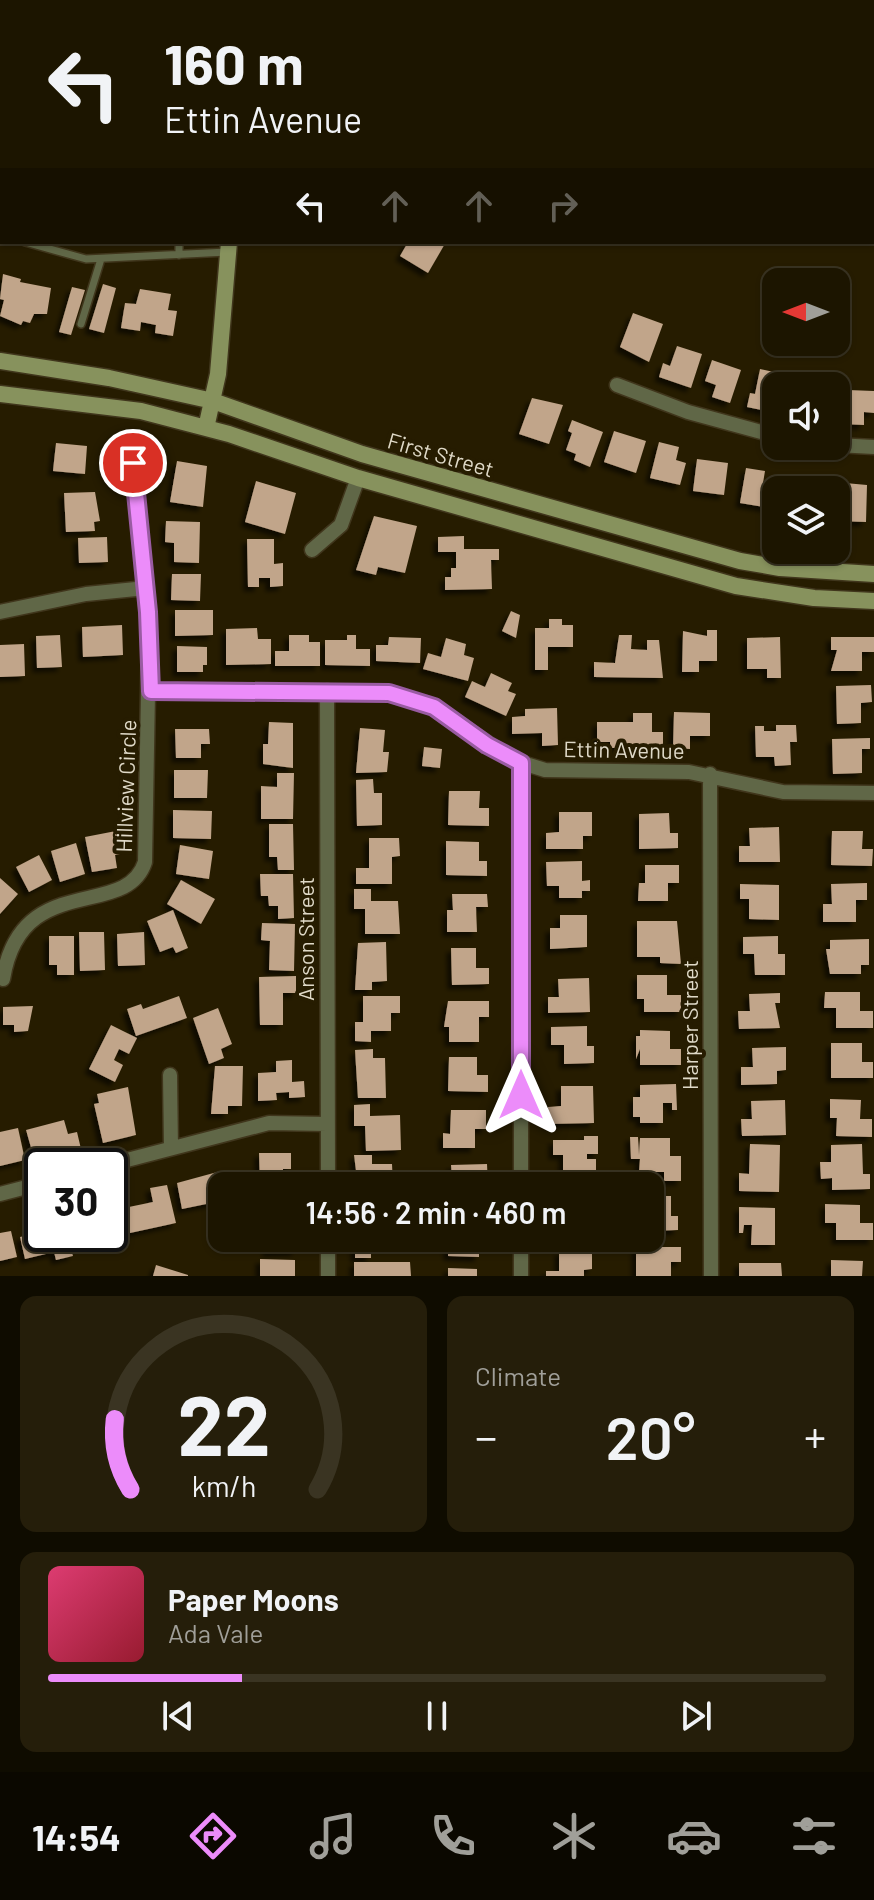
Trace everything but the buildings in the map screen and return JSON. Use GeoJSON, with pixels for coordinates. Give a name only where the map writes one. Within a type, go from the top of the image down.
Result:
{"type":"FeatureCollection","features":[{"type":"Feature","properties":{"kind":"main road"},"geometry":{"type":"LineString","coordinates":[[206,428],[213,401],[229,247]]}},
{"type":"Feature","properties":{"kind":"main road","name":"First Street"},"geometry":{"type":"LineString","coordinates":[[0,361],[109,378],[213,401],[362,454],[740,561],[780,568],[874,574]]}},
{"type":"Feature","properties":{"kind":"main road","name":"First Street"},"geometry":{"type":"LineString","coordinates":[[0,394],[141,411],[206,428],[358,478],[736,586],[814,598],[874,601]]}},
{"type":"Feature","properties":{"kind":"street"},"geometry":{"type":"LineString","coordinates":[[617,385],[688,412],[762,432]]}},
{"type":"Feature","properties":{"kind":"street"},"geometry":{"type":"LineString","coordinates":[[850,446],[874,447]]}},
{"type":"Feature","properties":{"kind":"street","name":"Hillview Circle"},"geometry":{"type":"LineString","coordinates":[[3,979],[13,943],[36,916],[63,902],[125,888],[141,873],[148,830],[151,691],[146,588],[133,463]]}},
{"type":"Feature","properties":{"kind":"street"},"geometry":{"type":"LineString","coordinates":[[312,550],[341,525],[358,478]]}},
{"type":"Feature","properties":{"kind":"street"},"geometry":{"type":"LineString","coordinates":[[0,612],[86,594],[146,588]]}},
{"type":"Feature","properties":{"kind":"street","name":"Ettin Avenue"},"geometry":{"type":"LineString","coordinates":[[151,691],[389,693],[412,698],[456,720],[487,745],[521,763],[570,773],[710,774],[783,792],[874,793]]}},
{"type":"Feature","properties":{"kind":"street","name":"Anson Street"},"geometry":{"type":"LineString","coordinates":[[327,691],[328,1172]]}},
{"type":"Feature","properties":{"kind":"street"},"geometry":{"type":"LineString","coordinates":[[521,763],[521,1172]]}},
{"type":"Feature","properties":{"kind":"street","name":"Harper Street"},"geometry":{"type":"LineString","coordinates":[[710,774],[711,1276]]}},
{"type":"Feature","properties":{"kind":"street"},"geometry":{"type":"LineString","coordinates":[[170,1075],[171,1148]]}},
{"type":"Feature","properties":{"kind":"street"},"geometry":{"type":"LineString","coordinates":[[128,1160],[269,1123],[327,1124]]}},
{"type":"Feature","properties":{"kind":"street"},"geometry":{"type":"LineString","coordinates":[[0,1194],[24,1188]]}},
{"type":"Feature","properties":{"kind":"street"},"geometry":{"type":"LineString","coordinates":[[328,1252],[328,1276]]}},
{"type":"Feature","properties":{"kind":"street"},"geometry":{"type":"LineString","coordinates":[[521,1252],[521,1276]]}},
{"type":"Feature","properties":{"kind":"lane"},"geometry":{"type":"LineString","coordinates":[[32,244],[86,259],[179,255],[229,247]]}},
{"type":"Feature","properties":{"kind":"lane"},"geometry":{"type":"LineString","coordinates":[[179,244],[179,255]]}},
{"type":"Feature","properties":{"kind":"lane"},"geometry":{"type":"LineString","coordinates":[[81,324],[101,259]]}},
{"type":"Feature","properties":{"kind":"route"},"geometry":{"type":"LineString","coordinates":[[133,463],[148,612],[151,691],[389,693],[434,707],[487,745],[521,763],[521,1095]]}}]}
